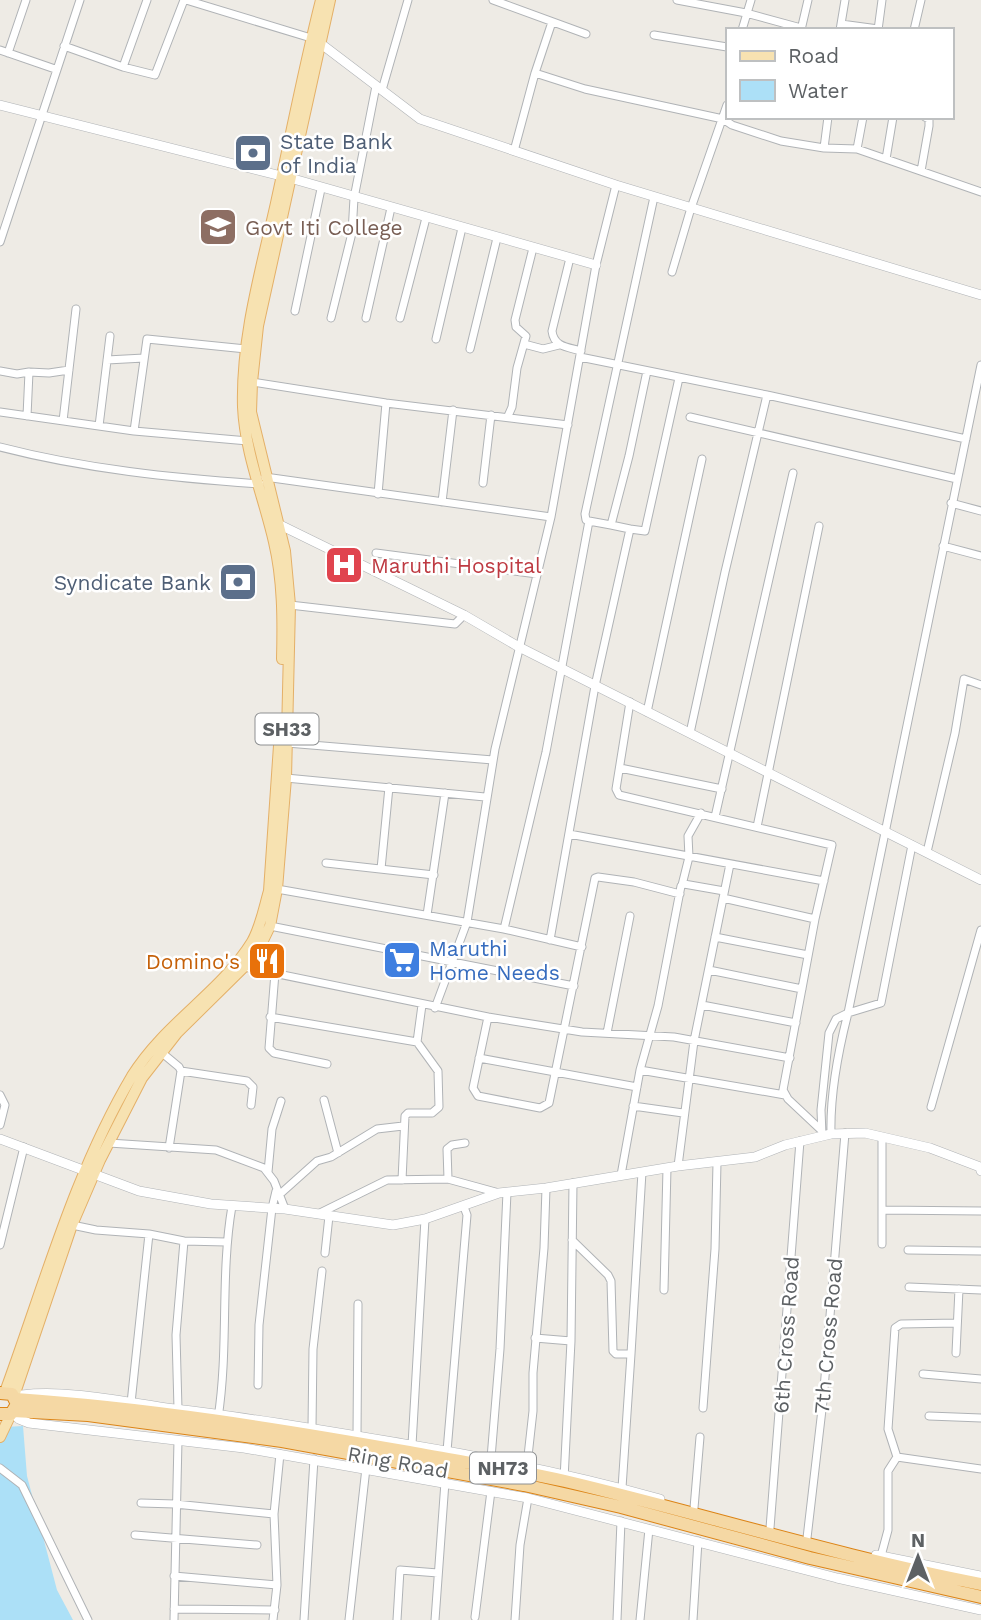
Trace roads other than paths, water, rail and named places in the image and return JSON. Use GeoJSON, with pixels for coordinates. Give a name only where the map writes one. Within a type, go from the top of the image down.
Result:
{"type":"FeatureCollection","features":[{"type":"Feature","properties":{"kind":"highway","name":"Ring Road"},"geometry":{"type":"LineString","coordinates":[[10,1403],[85,1404],[218,1417],[287,1427],[562,1488],[981,1597]]}},
{"type":"Feature","properties":{"kind":"highway","name":"Ring Road"},"geometry":{"type":"LineString","coordinates":[[10,1403],[258,1444],[356,1444]]}},
{"type":"Feature","properties":{"kind":"highway","name":"Ring Road"},"geometry":{"type":"LineString","coordinates":[[562,1488],[757,1551],[841,1559],[981,1584]]}},
{"type":"Feature","properties":{"kind":"main road","name":"SH33"},"geometry":{"type":"LineString","coordinates":[[264,482],[248,441],[244,412],[246,349],[286,177],[321,0]]}},
{"type":"Feature","properties":{"kind":"main road","name":"SH33"},"geometry":{"type":"LineString","coordinates":[[315,40],[330,0]]}},
{"type":"Feature","properties":{"kind":"main road","name":"SH33"},"geometry":{"type":"LineString","coordinates":[[10,1403],[117,1103],[155,1043],[239,960],[253,940],[268,891],[280,744],[282,635],[273,522],[251,412],[258,326],[286,177]]}},
{"type":"Feature","properties":{"kind":"main road","name":"SH33"},"geometry":{"type":"LineString","coordinates":[[0,1437],[64,1224],[90,1173],[109,1143],[142,1078],[161,1052],[256,955],[270,926],[277,889],[286,778],[290,606],[285,551],[273,522]]}},
{"type":"Feature","properties":{"kind":"street"},"geometry":{"type":"LineString","coordinates":[[26,0],[4,52],[55,69]]}},
{"type":"Feature","properties":{"kind":"street"},"geometry":{"type":"LineString","coordinates":[[0,242],[80,0]]}},
{"type":"Feature","properties":{"kind":"street"},"geometry":{"type":"LineString","coordinates":[[123,67],[147,0]]}},
{"type":"Feature","properties":{"kind":"street"},"geometry":{"type":"LineString","coordinates":[[64,46],[123,67],[151,75],[158,73],[169,35],[185,0],[315,40],[420,118],[654,197],[981,295]]}},
{"type":"Feature","properties":{"kind":"street"},"geometry":{"type":"LineString","coordinates":[[331,318],[352,233],[354,198],[379,88],[408,0]]}},
{"type":"Feature","properties":{"kind":"street"},"geometry":{"type":"LineString","coordinates":[[493,0],[586,34]]}},
{"type":"Feature","properties":{"kind":"street"},"geometry":{"type":"LineString","coordinates":[[677,0],[746,13],[798,28]]}},
{"type":"Feature","properties":{"kind":"street"},"geometry":{"type":"LineString","coordinates":[[742,28],[751,0]]}},
{"type":"Feature","properties":{"kind":"street"},"geometry":{"type":"LineString","coordinates":[[801,28],[808,0]]}},
{"type":"Feature","properties":{"kind":"street"},"geometry":{"type":"LineString","coordinates":[[845,0],[840,27],[859,28]]}},
{"type":"Feature","properties":{"kind":"street"},"geometry":{"type":"LineString","coordinates":[[878,28],[882,0]]}},
{"type":"Feature","properties":{"kind":"street"},"geometry":{"type":"LineString","coordinates":[[914,28],[921,0]]}},
{"type":"Feature","properties":{"kind":"street"},"geometry":{"type":"LineString","coordinates":[[514,151],[552,22]]}},
{"type":"Feature","properties":{"kind":"street"},"geometry":{"type":"LineString","coordinates":[[654,35],[726,47]]}},
{"type":"Feature","properties":{"kind":"street"},"geometry":{"type":"LineString","coordinates":[[535,73],[586,89],[723,119],[732,125],[781,141],[824,148],[857,149],[981,192]]}},
{"type":"Feature","properties":{"kind":"street"},"geometry":{"type":"LineString","coordinates":[[0,105],[286,177],[596,265]]}},
{"type":"Feature","properties":{"kind":"street"},"geometry":{"type":"LineString","coordinates":[[672,272],[726,108]]}},
{"type":"Feature","properties":{"kind":"street"},"geometry":{"type":"LineString","coordinates":[[824,148],[828,119]]}},
{"type":"Feature","properties":{"kind":"street"},"geometry":{"type":"LineString","coordinates":[[857,149],[863,119]]}},
{"type":"Feature","properties":{"kind":"street"},"geometry":{"type":"LineString","coordinates":[[886,159],[893,119]]}},
{"type":"Feature","properties":{"kind":"street"},"geometry":{"type":"LineString","coordinates":[[921,171],[929,119]]}},
{"type":"Feature","properties":{"kind":"street"},"geometry":{"type":"LineString","coordinates":[[435,1008],[467,922],[492,760],[551,517],[596,265],[616,185]]}},
{"type":"Feature","properties":{"kind":"street"},"geometry":{"type":"LineString","coordinates":[[295,311],[321,189]]}},
{"type":"Feature","properties":{"kind":"street"},"geometry":{"type":"LineString","coordinates":[[654,197],[585,514],[586,520],[643,533],[645,531],[679,378]]}},
{"type":"Feature","properties":{"kind":"street"},"geometry":{"type":"LineString","coordinates":[[366,318],[391,208]]}},
{"type":"Feature","properties":{"kind":"street"},"geometry":{"type":"LineString","coordinates":[[400,318],[426,218]]}},
{"type":"Feature","properties":{"kind":"street"},"geometry":{"type":"LineString","coordinates":[[436,339],[462,228]]}},
{"type":"Feature","properties":{"kind":"street"},"geometry":{"type":"LineString","coordinates":[[470,349],[497,238]]}},
{"type":"Feature","properties":{"kind":"street"},"geometry":{"type":"LineString","coordinates":[[508,416],[526,336],[516,327],[515,320],[533,248]]}},
{"type":"Feature","properties":{"kind":"street"},"geometry":{"type":"LineString","coordinates":[[570,258],[552,331],[555,342],[559,345],[619,365],[966,439]]}},
{"type":"Feature","properties":{"kind":"street"},"geometry":{"type":"LineString","coordinates":[[63,421],[76,309]]}},
{"type":"Feature","properties":{"kind":"street"},"geometry":{"type":"LineString","coordinates":[[99,426],[110,336]]}},
{"type":"Feature","properties":{"kind":"street"},"geometry":{"type":"LineString","coordinates":[[134,431],[146,341],[149,338],[246,349]]}},
{"type":"Feature","properties":{"kind":"street"},"geometry":{"type":"LineString","coordinates":[[524,344],[543,349],[559,345]]}},
{"type":"Feature","properties":{"kind":"street"},"geometry":{"type":"LineString","coordinates":[[107,360],[144,358]]}},
{"type":"Feature","properties":{"kind":"street"},"geometry":{"type":"LineString","coordinates":[[825,1133],[841,1041],[981,365]]}},
{"type":"Feature","properties":{"kind":"street"},"geometry":{"type":"LineString","coordinates":[[0,371],[17,374],[69,370]]}},
{"type":"Feature","properties":{"kind":"street"},"geometry":{"type":"LineString","coordinates":[[611,525],[647,371]]}},
{"type":"Feature","properties":{"kind":"street"},"geometry":{"type":"LineString","coordinates":[[27,416],[29,372]]}},
{"type":"Feature","properties":{"kind":"street"},"geometry":{"type":"LineString","coordinates":[[252,382],[386,403],[568,425]]}},
{"type":"Feature","properties":{"kind":"street"},"geometry":{"type":"LineString","coordinates":[[690,733],[767,395]]}},
{"type":"Feature","properties":{"kind":"street"},"geometry":{"type":"LineString","coordinates":[[378,494],[386,403]]}},
{"type":"Feature","properties":{"kind":"street"},"geometry":{"type":"LineString","coordinates":[[442,502],[453,410]]}},
{"type":"Feature","properties":{"kind":"street"},"geometry":{"type":"LineString","coordinates":[[0,412],[134,431],[248,441]]}},
{"type":"Feature","properties":{"kind":"street"},"geometry":{"type":"LineString","coordinates":[[483,483],[491,415]]}},
{"type":"Feature","properties":{"kind":"street"},"geometry":{"type":"LineString","coordinates":[[690,417],[957,479]]}},
{"type":"Feature","properties":{"kind":"street"},"geometry":{"type":"LineString","coordinates":[[0,447],[42,458],[106,469],[378,494],[551,517]]}},
{"type":"Feature","properties":{"kind":"street"},"geometry":{"type":"LineString","coordinates":[[648,712],[702,459]]}},
{"type":"Feature","properties":{"kind":"street"},"geometry":{"type":"LineString","coordinates":[[715,817],[793,473]]}},
{"type":"Feature","properties":{"kind":"street"},"geometry":{"type":"LineString","coordinates":[[951,503],[981,511]]}},
{"type":"Feature","properties":{"kind":"street"},"geometry":{"type":"LineString","coordinates":[[504,929],[546,752],[589,521]]}},
{"type":"Feature","properties":{"kind":"street"},"geometry":{"type":"LineString","coordinates":[[273,522],[464,615],[519,648],[981,880]]}},
{"type":"Feature","properties":{"kind":"street"},"geometry":{"type":"LineString","coordinates":[[757,827],[819,526]]}},
{"type":"Feature","properties":{"kind":"street"},"geometry":{"type":"LineString","coordinates":[[550,940],[595,686],[630,529]]}},
{"type":"Feature","properties":{"kind":"street"},"geometry":{"type":"LineString","coordinates":[[943,546],[981,556]]}},
{"type":"Feature","properties":{"kind":"street"},"geometry":{"type":"LineString","coordinates":[[376,553],[537,574]]}},
{"type":"Feature","properties":{"kind":"street"},"geometry":{"type":"LineString","coordinates":[[290,606],[455,624],[464,615]]}},
{"type":"Feature","properties":{"kind":"street"},"geometry":{"type":"LineString","coordinates":[[927,852],[955,733],[964,679],[981,685]]}},
{"type":"Feature","properties":{"kind":"street"},"geometry":{"type":"LineString","coordinates":[[630,702],[617,789],[619,795],[832,845],[815,919],[783,1090],[825,1133]]}},
{"type":"Feature","properties":{"kind":"street"},"geometry":{"type":"LineString","coordinates":[[287,743],[492,760]]}},
{"type":"Feature","properties":{"kind":"street"},"geometry":{"type":"LineString","coordinates":[[620,768],[722,789]]}},
{"type":"Feature","properties":{"kind":"street"},"geometry":{"type":"LineString","coordinates":[[286,778],[485,797]]}},
{"type":"Feature","properties":{"kind":"street"},"geometry":{"type":"LineString","coordinates":[[381,869],[389,787]]}},
{"type":"Feature","properties":{"kind":"street"},"geometry":{"type":"LineString","coordinates":[[428,915],[444,793]]}},
{"type":"Feature","properties":{"kind":"street"},"geometry":{"type":"LineString","coordinates":[[621,1175],[640,1070],[658,1006],[689,857],[688,836],[701,813]]}},
{"type":"Feature","properties":{"kind":"street"},"geometry":{"type":"LineString","coordinates":[[569,834],[824,881]]}},
{"type":"Feature","properties":{"kind":"street"},"geometry":{"type":"LineString","coordinates":[[825,1133],[821,1110],[829,1033],[836,1019],[881,1003],[912,845]]}},
{"type":"Feature","properties":{"kind":"street"},"geometry":{"type":"LineString","coordinates":[[326,863],[434,875]]}},
{"type":"Feature","properties":{"kind":"street"},"geometry":{"type":"LineString","coordinates":[[677,1166],[694,1041],[730,864]]}},
{"type":"Feature","properties":{"kind":"street"},"geometry":{"type":"LineString","coordinates":[[488,1017],[473,1088],[478,1096],[540,1108],[549,1103],[595,878],[634,882],[680,894]]}},
{"type":"Feature","properties":{"kind":"street"},"geometry":{"type":"LineString","coordinates":[[682,885],[815,919]]}},
{"type":"Feature","properties":{"kind":"street"},"geometry":{"type":"LineString","coordinates":[[277,889],[504,929],[582,947]]}},
{"type":"Feature","properties":{"kind":"street"},"geometry":{"type":"LineString","coordinates":[[607,1033],[630,916]]}},
{"type":"Feature","properties":{"kind":"street"},"geometry":{"type":"LineString","coordinates":[[270,926],[574,986]]}},
{"type":"Feature","properties":{"kind":"street"},"geometry":{"type":"LineString","coordinates":[[931,1107],[981,930]]}},
{"type":"Feature","properties":{"kind":"street"},"geometry":{"type":"LineString","coordinates":[[715,937],[808,955]]}},
{"type":"Feature","properties":{"kind":"street"},"geometry":{"type":"LineString","coordinates":[[244,967],[488,1017],[563,1029],[694,1041],[790,1058]]}},
{"type":"Feature","properties":{"kind":"street"},"geometry":{"type":"LineString","coordinates":[[709,970],[802,989]]}},
{"type":"Feature","properties":{"kind":"street"},"geometry":{"type":"LineString","coordinates":[[275,973],[268,1044],[271,1052],[327,1064]]}},
{"type":"Feature","properties":{"kind":"street"},"geometry":{"type":"LineString","coordinates":[[402,1180],[403,1119],[408,1113],[432,1113],[439,1107],[438,1071],[417,1042],[422,1005]]}},
{"type":"Feature","properties":{"kind":"street"},"geometry":{"type":"LineString","coordinates":[[702,1005],[796,1023]]}},
{"type":"Feature","properties":{"kind":"street"},"geometry":{"type":"LineString","coordinates":[[270,1017],[417,1042]]}},
{"type":"Feature","properties":{"kind":"street"},"geometry":{"type":"LineString","coordinates":[[161,1052],[179,1067],[180,1071],[169,1148]]}},
{"type":"Feature","properties":{"kind":"street"},"geometry":{"type":"LineString","coordinates":[[479,1058],[637,1087]]}},
{"type":"Feature","properties":{"kind":"street"},"geometry":{"type":"LineString","coordinates":[[640,1070],[785,1095]]}},
{"type":"Feature","properties":{"kind":"street"},"geometry":{"type":"LineString","coordinates":[[180,1071],[247,1081],[253,1087],[251,1105]]}},
{"type":"Feature","properties":{"kind":"street"},"geometry":{"type":"LineString","coordinates":[[0,1095],[5,1105],[0,1125]]}},
{"type":"Feature","properties":{"kind":"street"},"geometry":{"type":"LineString","coordinates":[[324,1100],[338,1153]]}},
{"type":"Feature","properties":{"kind":"street"},"geometry":{"type":"LineString","coordinates":[[268,1172],[272,1129],[281,1101]]}},
{"type":"Feature","properties":{"kind":"street"},"geometry":{"type":"LineString","coordinates":[[633,1106],[683,1113]]}},
{"type":"Feature","properties":{"kind":"street"},"geometry":{"type":"LineString","coordinates":[[258,1385],[259,1325],[272,1208],[278,1192],[312,1164],[338,1153],[377,1129],[403,1126]]}},
{"type":"Feature","properties":{"kind":"street"},"geometry":{"type":"LineString","coordinates":[[0,1139],[139,1191],[211,1204],[285,1209],[393,1225],[425,1219],[503,1192],[755,1157],[825,1133],[865,1133],[930,1148],[981,1165]]}},
{"type":"Feature","properties":{"kind":"street","name":"7th Cross Road"},"geometry":{"type":"LineString","coordinates":[[807,1538],[823,1401],[845,1133]]}},
{"type":"Feature","properties":{"kind":"street"},"geometry":{"type":"LineString","coordinates":[[882,1139],[882,1244]]}},
{"type":"Feature","properties":{"kind":"street","name":"6th Cross Road"},"geometry":{"type":"LineString","coordinates":[[771,1528],[800,1141]]}},
{"type":"Feature","properties":{"kind":"street"},"geometry":{"type":"LineString","coordinates":[[109,1143],[216,1150],[264,1168],[285,1209]]}},
{"type":"Feature","properties":{"kind":"street"},"geometry":{"type":"LineString","coordinates":[[447,1179],[447,1149],[452,1145],[465,1143]]}},
{"type":"Feature","properties":{"kind":"street"},"geometry":{"type":"LineString","coordinates":[[0,1245],[24,1147]]}},
{"type":"Feature","properties":{"kind":"street"},"geometry":{"type":"LineString","coordinates":[[703,1408],[715,1250],[717,1163]]}},
{"type":"Feature","properties":{"kind":"street"},"geometry":{"type":"LineString","coordinates":[[664,1290],[667,1168]]}},
{"type":"Feature","properties":{"kind":"street"},"geometry":{"type":"LineString","coordinates":[[622,1488],[642,1172]]}},
{"type":"Feature","properties":{"kind":"street"},"geometry":{"type":"LineString","coordinates":[[318,1214],[383,1181],[447,1179],[503,1192]]}},
{"type":"Feature","properties":{"kind":"street"},"geometry":{"type":"LineString","coordinates":[[562,1488],[571,1341],[573,1184]]}},
{"type":"Feature","properties":{"kind":"street"},"geometry":{"type":"LineString","coordinates":[[527,1465],[533,1410],[535,1338],[544,1248],[546,1188]]}},
{"type":"Feature","properties":{"kind":"street"},"geometry":{"type":"LineString","coordinates":[[491,1458],[500,1349],[503,1192]]}},
{"type":"Feature","properties":{"kind":"street"},"geometry":{"type":"LineString","coordinates":[[232,1206],[226,1242],[225,1357],[218,1417],[178,1409],[42,1394],[10,1403],[19,1419],[29,1423],[178,1440],[258,1444],[280,1454],[528,1498],[562,1488],[622,1488],[807,1538],[981,1576]]}},
{"type":"Feature","properties":{"kind":"street"},"geometry":{"type":"LineString","coordinates":[[447,1451],[464,1263],[467,1215],[464,1207]]}},
{"type":"Feature","properties":{"kind":"street"},"geometry":{"type":"LineString","coordinates":[[882,1210],[981,1211]]}},
{"type":"Feature","properties":{"kind":"street"},"geometry":{"type":"LineString","coordinates":[[325,1253],[329,1216]]}},
{"type":"Feature","properties":{"kind":"street"},"geometry":{"type":"LineString","coordinates":[[412,1445],[425,1219]]}},
{"type":"Feature","properties":{"kind":"street"},"geometry":{"type":"LineString","coordinates":[[72,1225],[184,1241],[226,1242]]}},
{"type":"Feature","properties":{"kind":"street"},"geometry":{"type":"LineString","coordinates":[[131,1403],[149,1234]]}},
{"type":"Feature","properties":{"kind":"street"},"geometry":{"type":"LineString","coordinates":[[572,1240],[608,1275],[613,1288],[613,1351],[616,1354],[631,1354]]}},
{"type":"Feature","properties":{"kind":"street"},"geometry":{"type":"LineString","coordinates":[[178,1409],[176,1335],[184,1241]]}},
{"type":"Feature","properties":{"kind":"street"},"geometry":{"type":"LineString","coordinates":[[908,1250],[981,1251]]}},
{"type":"Feature","properties":{"kind":"street"},"geometry":{"type":"LineString","coordinates":[[313,1427],[313,1349],[323,1271]]}},
{"type":"Feature","properties":{"kind":"street"},"geometry":{"type":"LineString","coordinates":[[909,1287],[981,1290]]}},
{"type":"Feature","properties":{"kind":"street"},"geometry":{"type":"LineString","coordinates":[[956,1353],[959,1289]]}},
{"type":"Feature","properties":{"kind":"street"},"geometry":{"type":"LineString","coordinates":[[356,1444],[358,1304]]}},
{"type":"Feature","properties":{"kind":"street"},"geometry":{"type":"LineString","coordinates":[[897,1457],[888,1429],[895,1328],[901,1324],[957,1323]]}},
{"type":"Feature","properties":{"kind":"street"},"geometry":{"type":"LineString","coordinates":[[535,1338],[571,1341]]}},
{"type":"Feature","properties":{"kind":"street"},"geometry":{"type":"LineString","coordinates":[[923,1374],[981,1379]]}},
{"type":"Feature","properties":{"kind":"street"},"geometry":{"type":"LineString","coordinates":[[929,1416],[981,1418]]}},
{"type":"Feature","properties":{"kind":"street"},"geometry":{"type":"LineString","coordinates":[[287,1427],[313,1427],[356,1444],[412,1445],[527,1465],[621,1521],[698,1541],[757,1551],[894,1592],[981,1610]]}},
{"type":"Feature","properties":{"kind":"street"},"geometry":{"type":"LineString","coordinates":[[694,1508],[700,1437]]}},
{"type":"Feature","properties":{"kind":"street"},"geometry":{"type":"LineString","coordinates":[[174,1620],[178,1440]]}},
{"type":"Feature","properties":{"kind":"street"},"geometry":{"type":"LineString","coordinates":[[274,1620],[278,1585],[274,1514],[280,1454]]}},
{"type":"Feature","properties":{"kind":"street"},"geometry":{"type":"LineString","coordinates":[[881,1556],[888,1530],[888,1471],[897,1457]]}},
{"type":"Feature","properties":{"kind":"street"},"geometry":{"type":"LineString","coordinates":[[897,1457],[981,1469]]}},
{"type":"Feature","properties":{"kind":"street"},"geometry":{"type":"LineString","coordinates":[[304,1620],[314,1460]]}},
{"type":"Feature","properties":{"kind":"street"},"geometry":{"type":"LineString","coordinates":[[0,1468],[22,1485],[88,1620]]}},
{"type":"Feature","properties":{"kind":"street"},"geometry":{"type":"LineString","coordinates":[[349,1620],[366,1468]]}},
{"type":"Feature","properties":{"kind":"street"},"geometry":{"type":"LineString","coordinates":[[435,1620],[445,1482]]}},
{"type":"Feature","properties":{"kind":"street"},"geometry":{"type":"LineString","coordinates":[[475,1617],[491,1491]]}},
{"type":"Feature","properties":{"kind":"street"},"geometry":{"type":"LineString","coordinates":[[515,1620],[520,1545],[528,1498]]}},
{"type":"Feature","properties":{"kind":"street"},"geometry":{"type":"LineString","coordinates":[[141,1503],[274,1514]]}},
{"type":"Feature","properties":{"kind":"street"},"geometry":{"type":"LineString","coordinates":[[617,1620],[621,1521]]}},
{"type":"Feature","properties":{"kind":"street"},"geometry":{"type":"LineString","coordinates":[[640,1620],[649,1529]]}},
{"type":"Feature","properties":{"kind":"street"},"geometry":{"type":"LineString","coordinates":[[135,1535],[257,1545]]}},
{"type":"Feature","properties":{"kind":"street"},"geometry":{"type":"LineString","coordinates":[[693,1620],[698,1541]]}},
{"type":"Feature","properties":{"kind":"street"},"geometry":{"type":"LineString","coordinates":[[397,1620],[400,1570],[438,1573]]}},
{"type":"Feature","properties":{"kind":"street"},"geometry":{"type":"LineString","coordinates":[[174,1576],[278,1585]]}},
{"type":"Feature","properties":{"kind":"street"},"geometry":{"type":"LineString","coordinates":[[174,1609],[275,1610]]}},
{"type":"Feature","properties":{"kind":"water"},"geometry":{"type":"Polygon","coordinates":[[[23,1426],[27,1476],[57,1590],[73,1620],[0,1620],[0,1439],[5,1427],[23,1426]]]}},
{"type":"Feature","properties":{"kind":"place","name":"State Bank of India"},"geometry":{"type":"Point","coordinates":[253,153]}},
{"type":"Feature","properties":{"kind":"place","name":"Govt Iti College"},"geometry":{"type":"Point","coordinates":[218,227]}},
{"type":"Feature","properties":{"kind":"place","name":"Maruthi Hospital"},"geometry":{"type":"Point","coordinates":[344,565]}},
{"type":"Feature","properties":{"kind":"place","name":"Syndicate Bank"},"geometry":{"type":"Point","coordinates":[238,582]}},
{"type":"Feature","properties":{"kind":"place","name":"Maruthi Home Needs"},"geometry":{"type":"Point","coordinates":[402,960]}},
{"type":"Feature","properties":{"kind":"place","name":"Domino's"},"geometry":{"type":"Point","coordinates":[267,961]}}]}
